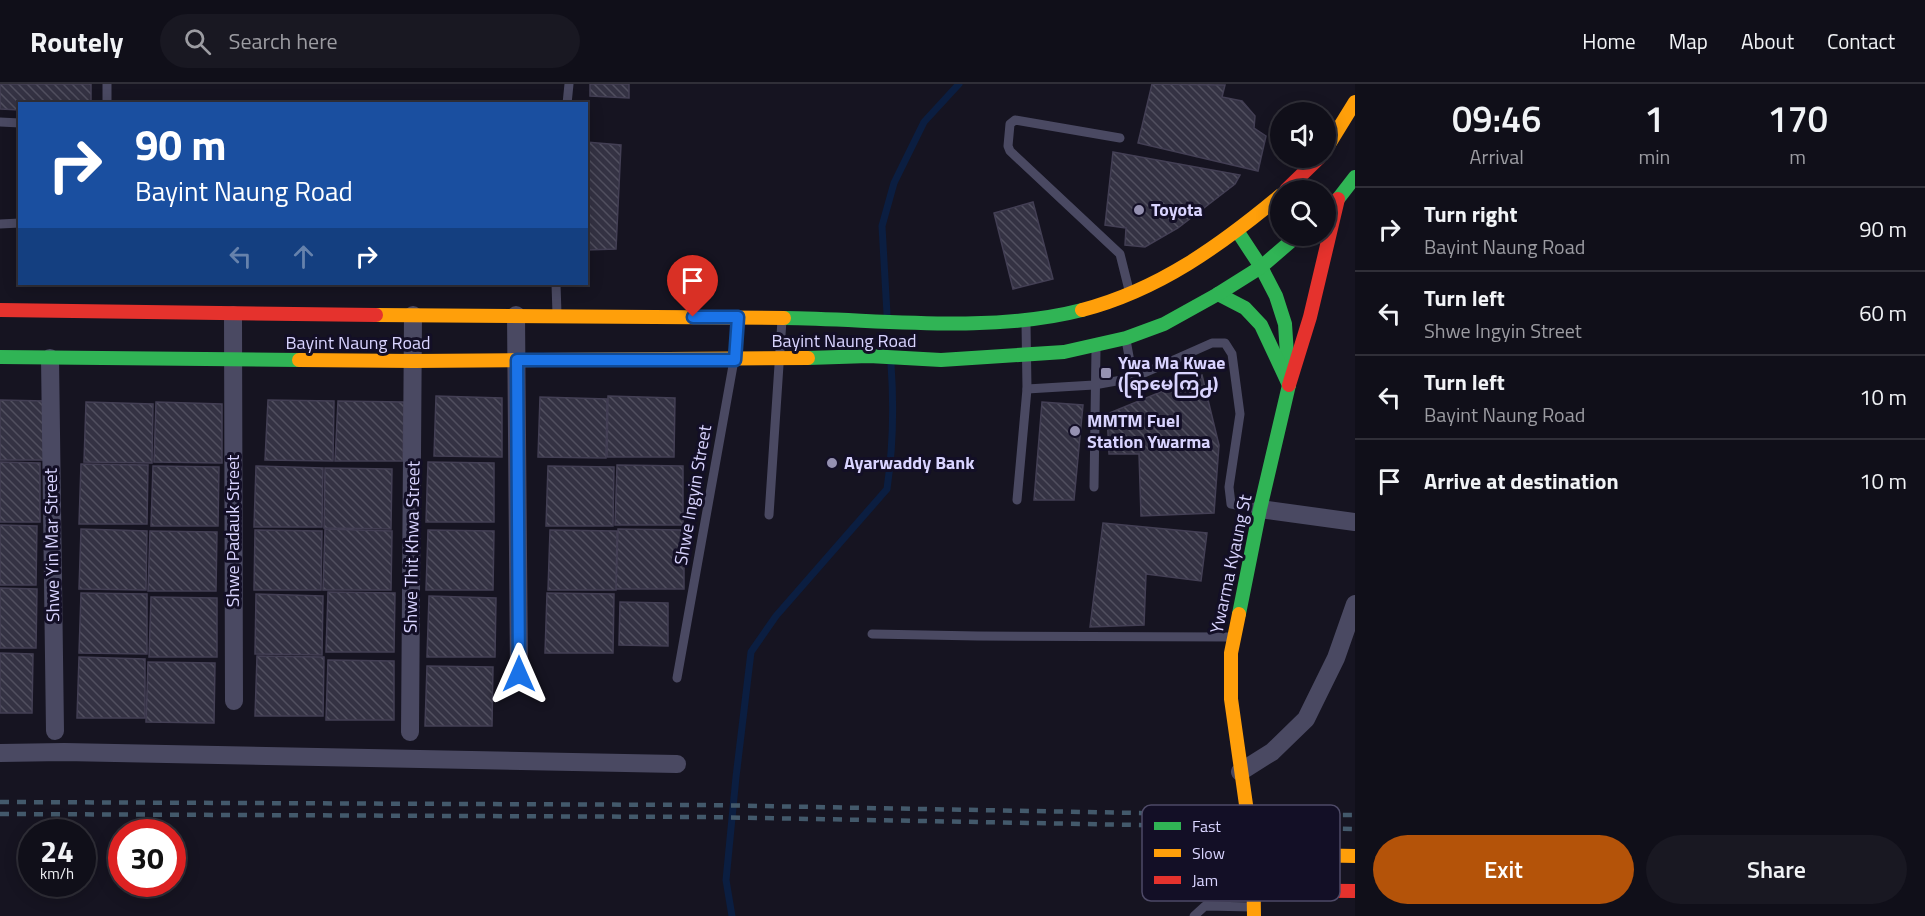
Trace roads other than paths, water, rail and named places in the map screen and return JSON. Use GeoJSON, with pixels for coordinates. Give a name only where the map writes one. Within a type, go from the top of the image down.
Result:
{"type":"FeatureCollection","features":[{"type":"Feature","properties":{"kind":"main road"},"geometry":{"type":"LineString","coordinates":[[1336,133],[1355,102]]}},
{"type":"Feature","properties":{"kind":"main road"},"geometry":{"type":"LineString","coordinates":[[1296,180],[1309,168]]}},
{"type":"Feature","properties":{"kind":"main road"},"geometry":{"type":"LineString","coordinates":[[1289,384],[1310,317],[1338,199],[1355,177]]}},
{"type":"Feature","properties":{"kind":"main road","name":"Bayint Naung Road"},"geometry":{"type":"LineString","coordinates":[[0,310],[233,315],[738,317],[943,323],[1026,320],[1071,313],[1131,294],[1171,276],[1238,232],[1270,204]]}},
{"type":"Feature","properties":{"kind":"main road","name":"Ywarma Kyaung St"},"geometry":{"type":"LineString","coordinates":[[1238,232],[1261,267],[1276,296],[1285,324],[1289,384],[1260,509],[1232,653],[1231,699],[1245,805]]}},
{"type":"Feature","properties":{"kind":"main road","name":"Bayint Naung Road"},"geometry":{"type":"LineString","coordinates":[[0,357],[414,361],[780,360],[869,356],[941,360],[1027,356],[1064,352],[1126,338],[1164,324],[1261,267],[1285,246]]}},
{"type":"Feature","properties":{"kind":"main road"},"geometry":{"type":"LineString","coordinates":[[1218,294],[1245,308],[1261,325],[1289,384]]}},
{"type":"Feature","properties":{"kind":"main road"},"geometry":{"type":"LineString","coordinates":[[1340,856],[1355,856]]}},
{"type":"Feature","properties":{"kind":"main road"},"geometry":{"type":"LineString","coordinates":[[1340,891],[1355,891]]}},
{"type":"Feature","properties":{"kind":"street","name":"Shwe Padauk Street"},"geometry":{"type":"LineString","coordinates":[[233,315],[234,701]]}},
{"type":"Feature","properties":{"kind":"street","name":"Shwe Thit Khwa Street"},"geometry":{"type":"LineString","coordinates":[[410,732],[413,315]]}},
{"type":"Feature","properties":{"kind":"street"},"geometry":{"type":"LineString","coordinates":[[516,315],[519,674]]}},
{"type":"Feature","properties":{"kind":"street","name":"Shwe Yin Mar Street"},"geometry":{"type":"LineString","coordinates":[[50,358],[55,731]]}},
{"type":"Feature","properties":{"kind":"street"},"geometry":{"type":"LineString","coordinates":[[1260,509],[1355,522]]}},
{"type":"Feature","properties":{"kind":"street"},"geometry":{"type":"LineString","coordinates":[[1240,772],[1272,752],[1306,719],[1336,657],[1355,604]]}},
{"type":"Feature","properties":{"kind":"street"},"geometry":{"type":"LineString","coordinates":[[0,753],[64,752],[677,764]]}},
{"type":"Feature","properties":{"kind":"lane"},"geometry":{"type":"LineString","coordinates":[[107,84],[107,102]]}},
{"type":"Feature","properties":{"kind":"lane"},"geometry":{"type":"LineString","coordinates":[[567,102],[568,84]]}},
{"type":"Feature","properties":{"kind":"lane"},"geometry":{"type":"LineString","coordinates":[[1120,138],[1015,120],[1010,124],[1008,146],[1010,151],[1120,254],[1131,294]]}},
{"type":"Feature","properties":{"kind":"lane"},"geometry":{"type":"LineString","coordinates":[[0,123],[18,123]]}},
{"type":"Feature","properties":{"kind":"lane"},"geometry":{"type":"LineString","coordinates":[[0,224],[18,223]]}},
{"type":"Feature","properties":{"kind":"lane"},"geometry":{"type":"LineString","coordinates":[[556,285],[557,315]]}},
{"type":"Feature","properties":{"kind":"lane","name":"Shwe Ingyin Street"},"geometry":{"type":"LineString","coordinates":[[677,678],[735,360],[738,317]]}},
{"type":"Feature","properties":{"kind":"lane"},"geometry":{"type":"LineString","coordinates":[[769,515],[782,318]]}},
{"type":"Feature","properties":{"kind":"lane"},"geometry":{"type":"LineString","coordinates":[[1017,500],[1027,389],[1026,320]]}},
{"type":"Feature","properties":{"kind":"lane"},"geometry":{"type":"LineString","coordinates":[[1126,338],[1133,378]]}},
{"type":"Feature","properties":{"kind":"lane"},"geometry":{"type":"LineString","coordinates":[[1027,389],[1094,385],[1133,378],[1212,343],[1225,343],[1232,354],[1240,414],[1230,487],[1231,504],[1260,509]]}},
{"type":"Feature","properties":{"kind":"lane"},"geometry":{"type":"LineString","coordinates":[[1094,488],[1096,344]]}},
{"type":"Feature","properties":{"kind":"lane"},"geometry":{"type":"LineString","coordinates":[[872,634],[1235,637]]}},
{"type":"Feature","properties":{"kind":"lane"},"geometry":{"type":"LineString","coordinates":[[1194,916],[1205,906],[1254,911]]}},
{"type":"Feature","properties":{"kind":"waterway"},"geometry":{"type":"LineString","coordinates":[[887,314],[882,226],[894,183],[924,122],[959,84]]}},
{"type":"Feature","properties":{"kind":"waterway"},"geometry":{"type":"LineString","coordinates":[[732,916],[726,880],[751,652],[776,616],[887,489],[892,427],[891,364]]}},
{"type":"Feature","properties":{"kind":"railway"},"geometry":{"type":"LineString","coordinates":[[0,802],[707,805],[1142,813]]}},
{"type":"Feature","properties":{"kind":"railway"},"geometry":{"type":"LineString","coordinates":[[0,814],[706,817],[1142,825]]}},
{"type":"Feature","properties":{"kind":"railway"},"geometry":{"type":"LineString","coordinates":[[1340,815],[1355,815]]}},
{"type":"Feature","properties":{"kind":"railway"},"geometry":{"type":"LineString","coordinates":[[1340,829],[1355,829]]}},
{"type":"Feature","properties":{"kind":"place","name":"Toyota"},"geometry":{"type":"Point","coordinates":[1139,210]}},
{"type":"Feature","properties":{"kind":"place","name":"Ywa Ma Kwae (ရြာမေကြ႕)"},"geometry":{"type":"Point","coordinates":[1106,373]}},
{"type":"Feature","properties":{"kind":"place","name":"MMTM Fuel Station Ywarma"},"geometry":{"type":"Point","coordinates":[1075,431]}},
{"type":"Feature","properties":{"kind":"place","name":"Ayarwaddy Bank"},"geometry":{"type":"Point","coordinates":[832,463]}}]}
